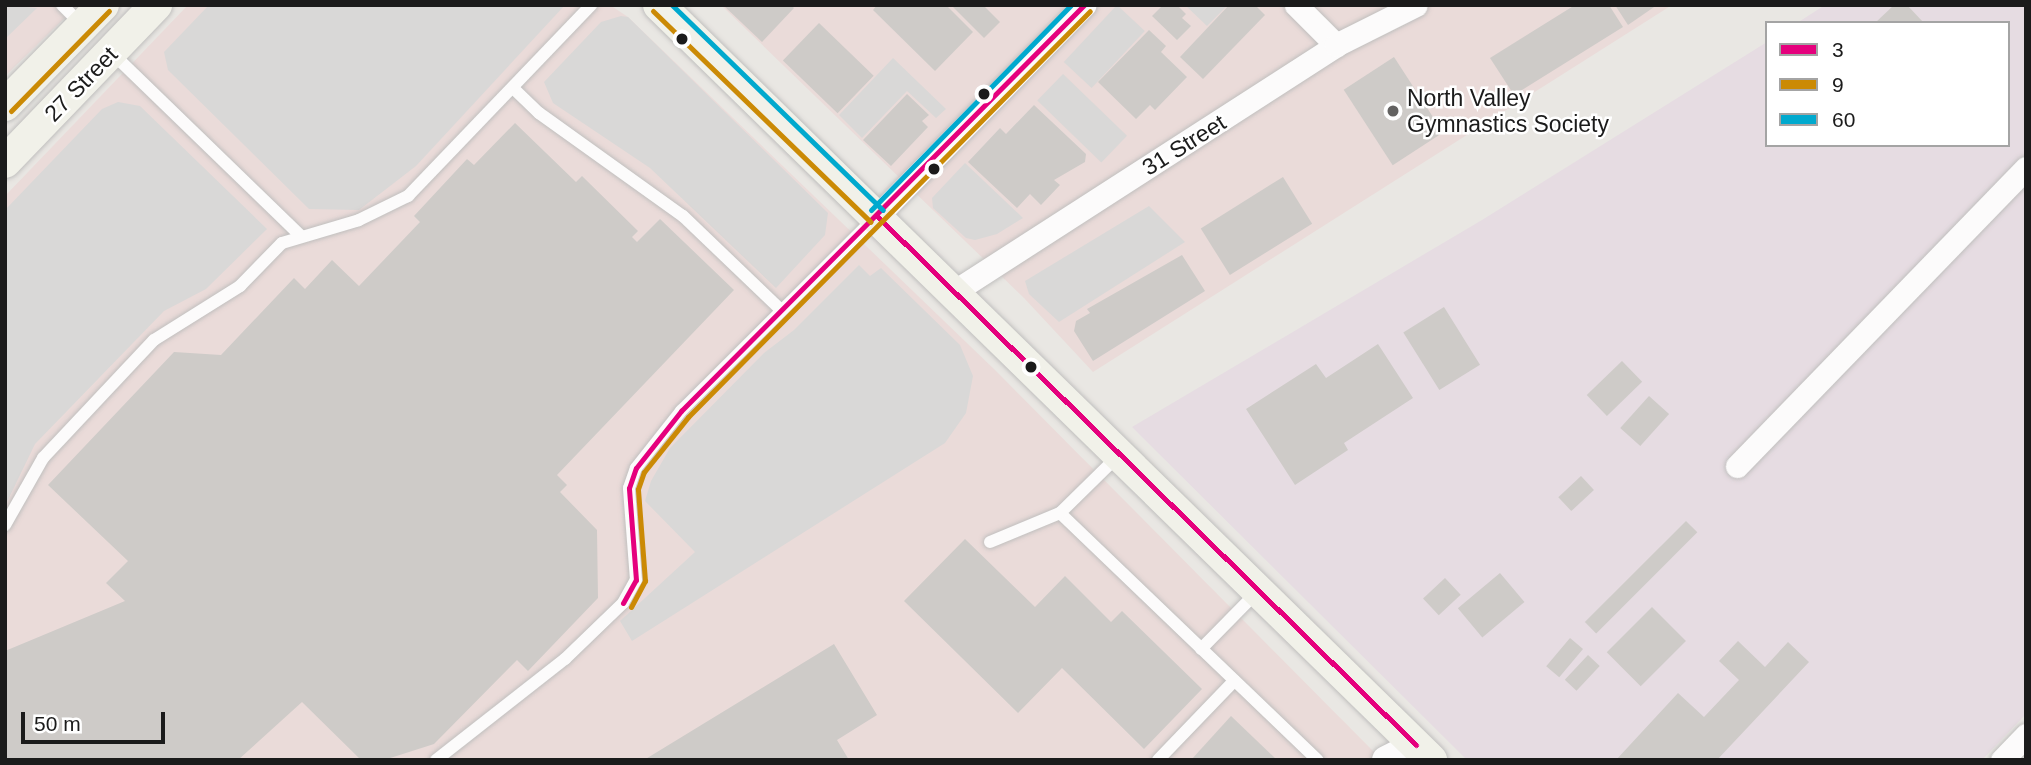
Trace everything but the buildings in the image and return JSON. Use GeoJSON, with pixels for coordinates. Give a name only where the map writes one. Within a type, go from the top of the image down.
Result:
{"type":"FeatureCollection","features":[{"type":"Feature","properties":{"kind":"main road","name":"27 Street"},"geometry":{"type":"LineString","coordinates":[[5,162],[156,5]]}},
{"type":"Feature","properties":{"kind":"main road"},"geometry":{"type":"LineString","coordinates":[[659,5],[1259,590],[1419,755]]}},
{"type":"Feature","properties":{"kind":"main road","name":"27 Street"},"geometry":{"type":"LineString","coordinates":[[8,98],[83,12]]}},
{"type":"Feature","properties":{"kind":"street"},"geometry":{"type":"LineString","coordinates":[[877,216],[1084,5]]}},
{"type":"Feature","properties":{"kind":"street"},"geometry":{"type":"LineString","coordinates":[[1296,5],[1336,45]]}},
{"type":"Feature","properties":{"kind":"street","name":"31 Street"},"geometry":{"type":"LineString","coordinates":[[955,291],[1336,45],[1416,5]]}},
{"type":"Feature","properties":{"kind":"street"},"geometry":{"type":"LineString","coordinates":[[83,12],[111,52]]}},
{"type":"Feature","properties":{"kind":"street"},"geometry":{"type":"LineString","coordinates":[[1737,466],[2026,168]]}},
{"type":"Feature","properties":{"kind":"street"},"geometry":{"type":"LineString","coordinates":[[2002,760],[2026,735]]}},
{"type":"Feature","properties":{"kind":"street"},"geometry":{"type":"LineString","coordinates":[[1386,760],[1419,755]]}},
{"type":"Feature","properties":{"kind":"lane"},"geometry":{"type":"LineString","coordinates":[[5,525],[43,458],[154,340],[240,286],[282,243],[359,220],[408,196],[591,5]]}},
{"type":"Feature","properties":{"kind":"lane"},"geometry":{"type":"LineString","coordinates":[[111,52],[301,236]]}},
{"type":"Feature","properties":{"kind":"lane"},"geometry":{"type":"LineString","coordinates":[[513,88],[539,113],[683,216],[781,310]]}},
{"type":"Feature","properties":{"kind":"lane"},"geometry":{"type":"LineString","coordinates":[[436,760],[565,659],[623,603],[636,580],[629,488],[636,468],[681,411],[877,216]]}},
{"type":"Feature","properties":{"kind":"lane"},"geometry":{"type":"LineString","coordinates":[[990,542],[1060,513],[1119,454]]}},
{"type":"Feature","properties":{"kind":"lane"},"geometry":{"type":"LineString","coordinates":[[1060,513],[1318,760]]}},
{"type":"Feature","properties":{"kind":"lane"},"geometry":{"type":"LineString","coordinates":[[1202,649],[1259,590]]}},
{"type":"Feature","properties":{"kind":"lane"},"geometry":{"type":"LineString","coordinates":[[1158,760],[1234,681]]}},
{"type":"Feature","properties":{"kind":"shaded area"},"geometry":{"type":"Polygon","coordinates":[[[5,5],[78,5],[5,76],[5,5]]]}},
{"type":"Feature","properties":{"kind":"shaded area"},"geometry":{"type":"Polygon","coordinates":[[[5,5],[37,8],[5,39],[5,5]]]}},
{"type":"Feature","properties":{"kind":"shaded area"},"geometry":{"type":"Polygon","coordinates":[[[188,5],[610,5],[628,17],[995,370],[1382,760],[5,760],[5,196],[188,5]]]}},
{"type":"Feature","properties":{"kind":"shaded area"},"geometry":{"type":"Polygon","coordinates":[[[209,5],[565,5],[416,166],[359,210],[309,209],[168,70],[164,52],[209,5]]]}},
{"type":"Feature","properties":{"kind":"shaded area"},"geometry":{"type":"Polygon","coordinates":[[[721,5],[1672,5],[1093,372],[1024,298],[721,5]]]}},
{"type":"Feature","properties":{"kind":"shaded area"},"geometry":{"type":"Polygon","coordinates":[[[1117,5],[1145,31],[1092,88],[1064,62],[1117,5]]]}},
{"type":"Feature","properties":{"kind":"shaded area"},"geometry":{"type":"Polygon","coordinates":[[[1185,5],[1228,5],[1207,26],[1185,5]]]}},
{"type":"Feature","properties":{"kind":"shaded area"},"geometry":{"type":"Polygon","coordinates":[[[1825,5],[2026,5],[2026,714],[1982,760],[1467,760],[1132,427],[1482,220],[1765,43],[1765,147],[2010,147],[2010,21],[1800,21],[1825,5]]]}},
{"type":"Feature","properties":{"kind":"shaded area"},"geometry":{"type":"Polygon","coordinates":[[[621,16],[628,17],[828,213],[825,235],[776,288],[650,168],[553,103],[544,82],[601,22],[621,16]]]}},
{"type":"Feature","properties":{"kind":"shaded area"},"geometry":{"type":"Polygon","coordinates":[[[893,58],[946,109],[936,118],[907,91],[862,138],[839,115],[893,58]]]}},
{"type":"Feature","properties":{"kind":"shaded area"},"geometry":{"type":"Polygon","coordinates":[[[1063,74],[1127,136],[1101,162],[1037,101],[1063,74]]]}},
{"type":"Feature","properties":{"kind":"shaded area"},"geometry":{"type":"Polygon","coordinates":[[[118,102],[140,106],[267,229],[206,289],[164,311],[35,444],[5,506],[5,210],[102,109],[118,102]]]}},
{"type":"Feature","properties":{"kind":"shaded area"},"geometry":{"type":"Polygon","coordinates":[[[965,163],[1023,218],[997,234],[975,240],[966,238],[933,208],[932,198],[965,163]]]}},
{"type":"Feature","properties":{"kind":"shaded area"},"geometry":{"type":"Polygon","coordinates":[[[1149,206],[1185,242],[1059,322],[1029,294],[1025,281],[1149,206]]]}},
{"type":"Feature","properties":{"kind":"shaded area"},"geometry":{"type":"Polygon","coordinates":[[[859,265],[870,276],[881,268],[960,345],[973,376],[966,413],[945,443],[632,641],[620,621],[695,552],[645,501],[651,481],[670,448],[764,353],[794,330],[859,265]]]}},
{"type":"Feature","properties":{"kind":"transit line","name":"60"},"geometry":{"type":"LineString","coordinates":[[672,5],[883,210]]}},
{"type":"Feature","properties":{"kind":"transit line","name":"60"},"geometry":{"type":"LineString","coordinates":[[871,210],[1071,5]]}},
{"type":"Feature","properties":{"kind":"transit line","name":"3"},"geometry":{"type":"LineString","coordinates":[[623,603],[636,580],[629,488],[636,468],[681,411],[1084,5]]}},
{"type":"Feature","properties":{"kind":"transit line","name":"9"},"geometry":{"type":"LineString","coordinates":[[11,111],[109,11]]}},
{"type":"Feature","properties":{"kind":"transit line","name":"9"},"geometry":{"type":"LineString","coordinates":[[653,11],[871,222]]}},
{"type":"Feature","properties":{"kind":"transit line","name":"9"},"geometry":{"type":"LineString","coordinates":[[631,607],[645,581],[638,489],[644,472],[688,417],[1090,11]]}},
{"type":"Feature","properties":{"kind":"transit line","name":"3"},"geometry":{"type":"LineString","coordinates":[[877,216],[1416,745]]}},
{"type":"Feature","properties":{"kind":"place","name":"North Valley Gymnastics Society"},"geometry":{"type":"Point","coordinates":[1393,111]}}]}
